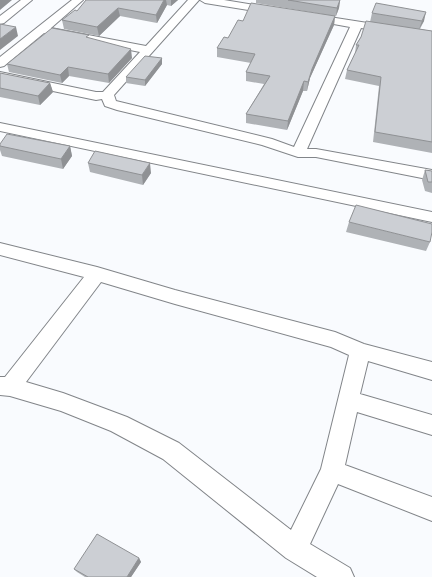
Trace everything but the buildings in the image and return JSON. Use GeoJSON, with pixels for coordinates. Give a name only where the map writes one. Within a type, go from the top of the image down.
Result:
{"type":"FeatureCollection","features":[{"type":"Feature","properties":{"kind":"street"},"geometry":{"type":"LineString","coordinates":[[0,20],[27,0]]}},
{"type":"Feature","properties":{"kind":"street"},"geometry":{"type":"LineString","coordinates":[[0,63],[78,0]]}},
{"type":"Feature","properties":{"kind":"street"},"geometry":{"type":"LineString","coordinates":[[0,76],[96,96],[107,95],[194,0]]}},
{"type":"Feature","properties":{"kind":"street"},"geometry":{"type":"LineString","coordinates":[[205,0],[281,12]]}},
{"type":"Feature","properties":{"kind":"street"},"geometry":{"type":"LineString","coordinates":[[296,14],[432,36]]}},
{"type":"Feature","properties":{"kind":"street"},"geometry":{"type":"LineString","coordinates":[[298,152],[357,24]]}},
{"type":"Feature","properties":{"kind":"street"},"geometry":{"type":"LineString","coordinates":[[41,29],[148,50]]}},
{"type":"Feature","properties":{"kind":"street"},"geometry":{"type":"LineString","coordinates":[[107,95],[110,103],[122,107],[267,142],[298,152],[316,152],[432,175]]}},
{"type":"Feature","properties":{"kind":"street"},"geometry":{"type":"LineString","coordinates":[[0,127],[432,218]]}},
{"type":"Feature","properties":{"kind":"street"},"geometry":{"type":"LineString","coordinates":[[0,249],[97,274],[175,297],[335,340],[360,351],[432,371]]}},
{"type":"Feature","properties":{"kind":"street"},"geometry":{"type":"LineString","coordinates":[[97,274],[5,386],[63,402],[119,424],[171,451],[295,549],[341,577]]}},
{"type":"Feature","properties":{"kind":"street"},"geometry":{"type":"LineString","coordinates":[[295,549],[332,471],[360,351]]}},
{"type":"Feature","properties":{"kind":"street"},"geometry":{"type":"LineString","coordinates":[[349,400],[432,425]]}},
{"type":"Feature","properties":{"kind":"street"},"geometry":{"type":"LineString","coordinates":[[332,471],[432,509]]}}]}
